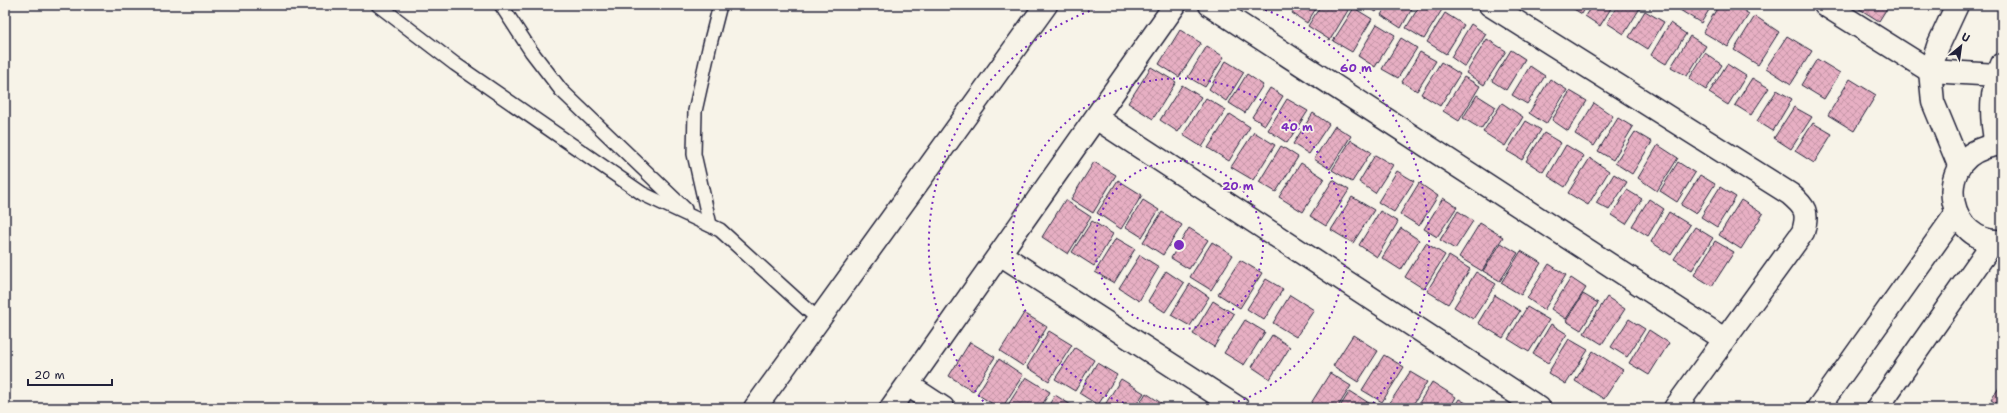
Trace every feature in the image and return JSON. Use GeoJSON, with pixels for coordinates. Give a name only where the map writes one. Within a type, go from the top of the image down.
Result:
{"type":"FeatureCollection","features":[{"type":"Feature","properties":{"kind":"street"},"geometry":{"type":"LineString","coordinates":[[755,408],[1046,5]]}},
{"type":"Feature","properties":{"kind":"street"},"geometry":{"type":"LineString","coordinates":[[891,408],[1175,5]]}},
{"type":"Feature","properties":{"kind":"street"},"geometry":{"type":"LineString","coordinates":[[1210,5],[1724,339]]}},
{"type":"Feature","properties":{"kind":"street"},"geometry":{"type":"LineString","coordinates":[[1490,5],[1790,194],[1802,205],[1807,218],[1803,232],[1675,408]]}},
{"type":"Feature","properties":{"kind":"street"},"geometry":{"type":"LineString","coordinates":[[1825,5],[1930,71],[2000,69],[1992,90],[1990,116],[1999,145],[1975,151],[1959,165],[1951,189],[1956,214],[1972,232],[1998,241],[1877,408]]}},
{"type":"Feature","properties":{"kind":"street"},"geometry":{"type":"LineString","coordinates":[[1957,5],[1941,39],[1930,71],[1933,102],[1959,165]]}},
{"type":"Feature","properties":{"kind":"street"},"geometry":{"type":"LineString","coordinates":[[1096,118],[1539,408]]}},
{"type":"Feature","properties":{"kind":"street"},"geometry":{"type":"LineString","coordinates":[[1818,408],[1956,214]]}},
{"type":"Feature","properties":{"kind":"street"},"geometry":{"type":"LineString","coordinates":[[1000,254],[1238,408]]}},
{"type":"Feature","properties":{"kind":"street"},"geometry":{"type":"LineString","coordinates":[[908,384],[943,408]]}},
{"type":"Feature","properties":{"kind":"lane"},"geometry":{"type":"LineString","coordinates":[[378,5],[455,64],[643,194],[720,230],[819,320]]}},
{"type":"Feature","properties":{"kind":"lane"},"geometry":{"type":"LineString","coordinates":[[501,5],[531,51],[561,90],[692,216]]}},
{"type":"Feature","properties":{"kind":"lane"},"geometry":{"type":"LineString","coordinates":[[710,225],[694,154],[695,111],[720,5]]}},
{"type":"Feature","properties":{"kind":"building"},"geometry":{"type":"Polygon","coordinates":[[[1297,5],[1318,5],[1307,23],[1292,13],[1297,5]]]}},
{"type":"Feature","properties":{"kind":"building"},"geometry":{"type":"Polygon","coordinates":[[[1321,5],[1346,5],[1350,7],[1330,40],[1308,26],[1321,5]]]}},
{"type":"Feature","properties":{"kind":"building"},"geometry":{"type":"Polygon","coordinates":[[[1365,5],[1381,5],[1376,12],[1365,5]]]}},
{"type":"Feature","properties":{"kind":"building"},"geometry":{"type":"Polygon","coordinates":[[[1387,5],[1414,5],[1401,28],[1381,15],[1387,5]]]}},
{"type":"Feature","properties":{"kind":"building"},"geometry":{"type":"Polygon","coordinates":[[[1420,5],[1439,5],[1443,8],[1424,39],[1406,28],[1420,5]]]}},
{"type":"Feature","properties":{"kind":"building"},"geometry":{"type":"Polygon","coordinates":[[[1567,5],[1587,5],[1582,14],[1567,5]]]}},
{"type":"Feature","properties":{"kind":"building"},"geometry":{"type":"Polygon","coordinates":[[[1592,5],[1613,5],[1600,26],[1585,16],[1592,5]]]}},
{"type":"Feature","properties":{"kind":"building"},"geometry":{"type":"Polygon","coordinates":[[[1618,5],[1642,5],[1624,34],[1607,23],[1618,5]]]}},
{"type":"Feature","properties":{"kind":"building"},"geometry":{"type":"Polygon","coordinates":[[[1676,5],[1712,5],[1701,23],[1675,7],[1676,5]]]}},
{"type":"Feature","properties":{"kind":"building"},"geometry":{"type":"Polygon","coordinates":[[[1719,5],[1735,5],[1749,14],[1728,47],[1703,32],[1719,5]]]}},
{"type":"Feature","properties":{"kind":"building"},"geometry":{"type":"Polygon","coordinates":[[[1853,5],[1889,5],[1879,21],[1853,5]]]}},
{"type":"Feature","properties":{"kind":"building"},"geometry":{"type":"Polygon","coordinates":[[[1354,8],[1372,19],[1352,52],[1333,41],[1354,8]]]}},
{"type":"Feature","properties":{"kind":"building"},"geometry":{"type":"Polygon","coordinates":[[[1645,11],[1664,22],[1648,49],[1629,37],[1645,11]]]}},
{"type":"Feature","properties":{"kind":"building"},"geometry":{"type":"Polygon","coordinates":[[[1445,13],[1464,25],[1446,54],[1427,42],[1445,13]]]}},
{"type":"Feature","properties":{"kind":"building"},"geometry":{"type":"Polygon","coordinates":[[[1755,16],[1779,32],[1758,65],[1734,50],[1755,16]]]}},
{"type":"Feature","properties":{"kind":"building"},"geometry":{"type":"Polygon","coordinates":[[[1670,23],[1686,34],[1666,64],[1651,55],[1670,23]]]}},
{"type":"Feature","properties":{"kind":"building"},"geometry":{"type":"Polygon","coordinates":[[[1377,24],[1395,35],[1375,67],[1358,56],[1377,24]]]}},
{"type":"Feature","properties":{"kind":"building"},"geometry":{"type":"Polygon","coordinates":[[[1471,24],[1486,34],[1465,67],[1451,57],[1471,24]]]}},
{"type":"Feature","properties":{"kind":"building"},"geometry":{"type":"Polygon","coordinates":[[[1180,30],[1201,43],[1179,77],[1159,64],[1180,30]]]}},
{"type":"Feature","properties":{"kind":"building"},"geometry":{"type":"Polygon","coordinates":[[[1690,36],[1706,46],[1687,76],[1671,67],[1690,36]]]}},
{"type":"Feature","properties":{"kind":"building"},"geometry":{"type":"Polygon","coordinates":[[[1787,36],[1812,51],[1791,84],[1766,68],[1787,36]]]}},
{"type":"Feature","properties":{"kind":"building"},"geometry":{"type":"Polygon","coordinates":[[[1401,38],[1417,48],[1398,78],[1382,69],[1401,38]]]}},
{"type":"Feature","properties":{"kind":"building"},"geometry":{"type":"Polygon","coordinates":[[[1487,39],[1506,51],[1484,85],[1466,73],[1487,39]]]}},
{"type":"Feature","properties":{"kind":"building"},"geometry":{"type":"Polygon","coordinates":[[[1207,46],[1224,57],[1205,87],[1188,77],[1207,46]]]}},
{"type":"Feature","properties":{"kind":"building"},"geometry":{"type":"Polygon","coordinates":[[[1511,50],[1525,59],[1506,90],[1492,81],[1511,50]]]}},
{"type":"Feature","properties":{"kind":"building"},"geometry":{"type":"Polygon","coordinates":[[[1420,52],[1436,61],[1417,91],[1402,82],[1420,52]]]}},
{"type":"Feature","properties":{"kind":"building"},"geometry":{"type":"Polygon","coordinates":[[[1705,53],[1722,65],[1706,90],[1689,79],[1705,53]]]}},
{"type":"Feature","properties":{"kind":"building"},"geometry":{"type":"Polygon","coordinates":[[[1817,59],[1840,73],[1824,99],[1801,85],[1817,59]]]}},
{"type":"Feature","properties":{"kind":"building"},"geometry":{"type":"Polygon","coordinates":[[[1226,61],[1244,72],[1226,101],[1209,89],[1226,61]]]}},
{"type":"Feature","properties":{"kind":"building"},"geometry":{"type":"Polygon","coordinates":[[[1441,62],[1460,74],[1440,106],[1421,94],[1441,62]]]}},
{"type":"Feature","properties":{"kind":"building"},"geometry":{"type":"Polygon","coordinates":[[[1727,64],[1746,76],[1728,105],[1709,93],[1727,64]]]}},
{"type":"Feature","properties":{"kind":"building"},"geometry":{"type":"Polygon","coordinates":[[[1530,66],[1545,76],[1527,104],[1512,95],[1530,66]]]}},
{"type":"Feature","properties":{"kind":"building"},"geometry":{"type":"Polygon","coordinates":[[[1151,67],[1176,82],[1153,119],[1128,103],[1151,67]]]}},
{"type":"Feature","properties":{"kind":"building"},"geometry":{"type":"Polygon","coordinates":[[[1247,74],[1263,85],[1245,113],[1229,103],[1247,74]]]}},
{"type":"Feature","properties":{"kind":"building"},"geometry":{"type":"Polygon","coordinates":[[[1464,77],[1480,86],[1459,121],[1443,111],[1464,77]]]}},
{"type":"Feature","properties":{"kind":"building"},"geometry":{"type":"Polygon","coordinates":[[[1752,78],[1769,88],[1751,115],[1735,105],[1752,78]]]}},
{"type":"Feature","properties":{"kind":"building"},"geometry":{"type":"Polygon","coordinates":[[[1550,79],[1567,90],[1546,124],[1529,113],[1550,79]]]}},
{"type":"Feature","properties":{"kind":"building"},"geometry":{"type":"Polygon","coordinates":[[[1850,79],[1876,95],[1854,131],[1828,115],[1850,79]]]}},
{"type":"Feature","properties":{"kind":"building"},"geometry":{"type":"Polygon","coordinates":[[[1182,85],[1201,97],[1178,132],[1160,120],[1182,85]]]}},
{"type":"Feature","properties":{"kind":"building"},"geometry":{"type":"Polygon","coordinates":[[[1270,88],[1283,96],[1265,125],[1252,117],[1270,88]]]}},
{"type":"Feature","properties":{"kind":"building"},"geometry":{"type":"Polygon","coordinates":[[[1777,90],[1792,99],[1773,131],[1757,121],[1777,90]]]}},
{"type":"Feature","properties":{"kind":"building"},"geometry":{"type":"Polygon","coordinates":[[[1570,91],[1587,101],[1568,131],[1552,120],[1570,91]]]}},
{"type":"Feature","properties":{"kind":"building"},"geometry":{"type":"Polygon","coordinates":[[[1477,95],[1496,107],[1481,129],[1463,118],[1477,95]]]}},
{"type":"Feature","properties":{"kind":"building"},"geometry":{"type":"Polygon","coordinates":[[[1206,98],[1226,110],[1202,147],[1183,135],[1206,98]]]}},
{"type":"Feature","properties":{"kind":"building"},"geometry":{"type":"Polygon","coordinates":[[[1287,99],[1308,111],[1287,143],[1268,130],[1287,99]]]}},
{"type":"Feature","properties":{"kind":"building"},"geometry":{"type":"Polygon","coordinates":[[[1502,103],[1523,117],[1505,146],[1483,132],[1502,103]]]}},
{"type":"Feature","properties":{"kind":"building"},"geometry":{"type":"Polygon","coordinates":[[[1594,103],[1613,116],[1594,146],[1575,134],[1594,103]]]}},
{"type":"Feature","properties":{"kind":"building"},"geometry":{"type":"Polygon","coordinates":[[[1794,107],[1812,117],[1791,149],[1774,138],[1794,107]]]}},
{"type":"Feature","properties":{"kind":"building"},"geometry":{"type":"Polygon","coordinates":[[[1313,113],[1329,124],[1309,154],[1293,144],[1313,113]]]}},
{"type":"Feature","properties":{"kind":"building"},"geometry":{"type":"Polygon","coordinates":[[[1230,114],[1250,127],[1229,161],[1208,148],[1230,114]]]}},
{"type":"Feature","properties":{"kind":"building"},"geometry":{"type":"Polygon","coordinates":[[[1618,118],[1633,127],[1613,160],[1598,151],[1618,118]]]}},
{"type":"Feature","properties":{"kind":"building"},"geometry":{"type":"Polygon","coordinates":[[[1526,121],[1541,130],[1522,160],[1507,151],[1526,121]]]}},
{"type":"Feature","properties":{"kind":"building"},"geometry":{"type":"Polygon","coordinates":[[[1813,123],[1832,134],[1814,163],[1795,151],[1813,123]]]}},
{"type":"Feature","properties":{"kind":"building"},"geometry":{"type":"Polygon","coordinates":[[[1335,126],[1351,136],[1330,169],[1314,159],[1335,126]]]}},
{"type":"Feature","properties":{"kind":"building"},"geometry":{"type":"Polygon","coordinates":[[[1254,132],[1275,145],[1253,180],[1231,167],[1254,132]]]}},
{"type":"Feature","properties":{"kind":"building"},"geometry":{"type":"Polygon","coordinates":[[[1635,132],[1652,142],[1632,174],[1615,163],[1635,132]]]}},
{"type":"Feature","properties":{"kind":"building"},"geometry":{"type":"Polygon","coordinates":[[[1544,133],[1561,143],[1543,172],[1526,161],[1544,133]]]}},
{"type":"Feature","properties":{"kind":"building"},"geometry":{"type":"Polygon","coordinates":[[[1351,140],[1371,152],[1352,182],[1332,170],[1351,140]]]}},
{"type":"Feature","properties":{"kind":"building"},"geometry":{"type":"Polygon","coordinates":[[[1566,145],[1584,156],[1565,187],[1548,176],[1566,145]]]}},
{"type":"Feature","properties":{"kind":"building"},"geometry":{"type":"Polygon","coordinates":[[[1658,145],[1678,158],[1657,191],[1638,178],[1658,145]]]}},
{"type":"Feature","properties":{"kind":"building"},"geometry":{"type":"Polygon","coordinates":[[[1281,146],[1298,157],[1276,192],[1259,182],[1281,146]]]}},
{"type":"Feature","properties":{"kind":"building"},"geometry":{"type":"Polygon","coordinates":[[[1375,155],[1393,165],[1375,193],[1359,182],[1375,155]]]}},
{"type":"Feature","properties":{"kind":"building"},"geometry":{"type":"Polygon","coordinates":[[[1590,158],[1609,171],[1588,205],[1568,193],[1590,158]]]}},
{"type":"Feature","properties":{"kind":"building"},"geometry":{"type":"Polygon","coordinates":[[[1094,162],[1116,175],[1093,213],[1071,199],[1094,162]]]}},
{"type":"Feature","properties":{"kind":"building"},"geometry":{"type":"Polygon","coordinates":[[[1678,162],[1695,173],[1677,202],[1660,191],[1678,162]]]}},
{"type":"Feature","properties":{"kind":"building"},"geometry":{"type":"Polygon","coordinates":[[[1301,163],[1324,178],[1303,212],[1279,197],[1301,163]]]}},
{"type":"Feature","properties":{"kind":"building"},"geometry":{"type":"Polygon","coordinates":[[[1397,171],[1414,181],[1394,212],[1378,202],[1397,171]]]}},
{"type":"Feature","properties":{"kind":"building"},"geometry":{"type":"Polygon","coordinates":[[[1614,174],[1627,182],[1609,210],[1596,203],[1614,174]]]}},
{"type":"Feature","properties":{"kind":"building"},"geometry":{"type":"Polygon","coordinates":[[[1700,175],[1715,184],[1696,214],[1681,205],[1700,175]]]}},
{"type":"Feature","properties":{"kind":"building"},"geometry":{"type":"Polygon","coordinates":[[[1118,180],[1142,195],[1121,229],[1097,213],[1118,180]]]}},
{"type":"Feature","properties":{"kind":"building"},"geometry":{"type":"Polygon","coordinates":[[[1333,180],[1349,190],[1326,226],[1310,216],[1333,180]]]}},
{"type":"Feature","properties":{"kind":"building"},"geometry":{"type":"Polygon","coordinates":[[[1419,183],[1438,196],[1419,226],[1400,214],[1419,183]]]}},
{"type":"Feature","properties":{"kind":"building"},"geometry":{"type":"Polygon","coordinates":[[[1720,187],[1736,197],[1717,227],[1701,217],[1720,187]]]}},
{"type":"Feature","properties":{"kind":"building"},"geometry":{"type":"Polygon","coordinates":[[[1627,190],[1642,199],[1626,224],[1612,215],[1627,190]]]}},
{"type":"Feature","properties":{"kind":"building"},"geometry":{"type":"Polygon","coordinates":[[[1352,197],[1374,210],[1353,243],[1331,230],[1352,197]]]}},
{"type":"Feature","properties":{"kind":"building"},"geometry":{"type":"Polygon","coordinates":[[[1443,198],[1457,207],[1437,237],[1424,229],[1443,198]]]}},
{"type":"Feature","properties":{"kind":"building"},"geometry":{"type":"Polygon","coordinates":[[[1649,199],[1664,209],[1648,236],[1632,226],[1649,199]]]}},
{"type":"Feature","properties":{"kind":"building"},"geometry":{"type":"Polygon","coordinates":[[[1065,200],[1091,217],[1068,254],[1042,237],[1065,200]]]}},
{"type":"Feature","properties":{"kind":"building"},"geometry":{"type":"Polygon","coordinates":[[[1143,200],[1159,210],[1142,237],[1126,227],[1143,200]]]}},
{"type":"Feature","properties":{"kind":"building"},"geometry":{"type":"Polygon","coordinates":[[[1741,200],[1763,214],[1741,249],[1719,235],[1741,200]]]}},
{"type":"Feature","properties":{"kind":"building"},"geometry":{"type":"Polygon","coordinates":[[[1380,211],[1398,222],[1377,257],[1359,245],[1380,211]]]}},
{"type":"Feature","properties":{"kind":"building"},"geometry":{"type":"Polygon","coordinates":[[[1458,211],[1473,221],[1455,249],[1440,240],[1458,211]]]}},
{"type":"Feature","properties":{"kind":"building"},"geometry":{"type":"Polygon","coordinates":[[[1162,212],[1182,225],[1163,255],[1143,242],[1162,212]]]}},
{"type":"Feature","properties":{"kind":"building"},"geometry":{"type":"Polygon","coordinates":[[[1669,212],[1690,225],[1671,255],[1651,242],[1669,212]]]}},
{"type":"Feature","properties":{"kind":"building"},"geometry":{"type":"Polygon","coordinates":[[[1092,221],[1113,234],[1094,266],[1072,252],[1092,221]]]}},
{"type":"Feature","properties":{"kind":"building"},"geometry":{"type":"Polygon","coordinates":[[[1480,223],[1503,237],[1482,271],[1459,257],[1480,223]]]}},
{"type":"Feature","properties":{"kind":"building"},"geometry":{"type":"Polygon","coordinates":[[[1695,227],[1713,238],[1692,270],[1674,259],[1695,227]]]}},
{"type":"Feature","properties":{"kind":"building"},"geometry":{"type":"Polygon","coordinates":[[[1189,228],[1208,240],[1189,269],[1171,258],[1189,228]]]}},
{"type":"Feature","properties":{"kind":"building"},"geometry":{"type":"Polygon","coordinates":[[[1401,228],[1419,240],[1401,270],[1382,258],[1401,228]]]}},
{"type":"Feature","properties":{"kind":"building"},"geometry":{"type":"Polygon","coordinates":[[[1116,238],[1135,249],[1114,283],[1095,272],[1116,238]]]}},
{"type":"Feature","properties":{"kind":"building"},"geometry":{"type":"Polygon","coordinates":[[[1715,241],[1734,252],[1712,286],[1694,275],[1715,241]]]}},
{"type":"Feature","properties":{"kind":"building"},"geometry":{"type":"Polygon","coordinates":[[[1212,242],[1233,255],[1211,290],[1190,277],[1212,242]]]}},
{"type":"Feature","properties":{"kind":"building"},"geometry":{"type":"Polygon","coordinates":[[[1426,243],[1445,255],[1424,289],[1405,277],[1426,243]]]}},
{"type":"Feature","properties":{"kind":"building"},"geometry":{"type":"Polygon","coordinates":[[[1501,243],[1518,253],[1500,281],[1483,271],[1501,243]]]}},
{"type":"Feature","properties":{"kind":"building"},"geometry":{"type":"Polygon","coordinates":[[[1521,251],[1541,263],[1521,295],[1501,283],[1521,251]]]}},
{"type":"Feature","properties":{"kind":"building"},"geometry":{"type":"Polygon","coordinates":[[[1140,255],[1159,267],[1139,301],[1119,288],[1140,255]]]}},
{"type":"Feature","properties":{"kind":"building"},"geometry":{"type":"Polygon","coordinates":[[[1449,256],[1470,269],[1448,304],[1427,291],[1449,256]]]}},
{"type":"Feature","properties":{"kind":"building"},"geometry":{"type":"Polygon","coordinates":[[[1240,260],[1262,273],[1240,308],[1218,294],[1240,260]]]}},
{"type":"Feature","properties":{"kind":"building"},"geometry":{"type":"Polygon","coordinates":[[[1549,264],[1566,275],[1544,310],[1527,298],[1549,264]]]}},
{"type":"Feature","properties":{"kind":"building"},"geometry":{"type":"Polygon","coordinates":[[[1166,271],[1184,283],[1165,312],[1148,301],[1166,271]]]}},
{"type":"Feature","properties":{"kind":"building"},"geometry":{"type":"Polygon","coordinates":[[[1476,272],[1496,284],[1473,319],[1454,307],[1476,272]]]}},
{"type":"Feature","properties":{"kind":"building"},"geometry":{"type":"Polygon","coordinates":[[[1571,278],[1586,288],[1566,319],[1551,309],[1571,278]]]}},
{"type":"Feature","properties":{"kind":"building"},"geometry":{"type":"Polygon","coordinates":[[[1266,279],[1283,289],[1264,320],[1247,309],[1266,279]]]}},
{"type":"Feature","properties":{"kind":"building"},"geometry":{"type":"Polygon","coordinates":[[[1190,284],[1209,297],[1190,326],[1171,315],[1190,284]]]}},
{"type":"Feature","properties":{"kind":"building"},"geometry":{"type":"Polygon","coordinates":[[[1583,294],[1598,303],[1581,330],[1566,321],[1583,294]]]}},
{"type":"Feature","properties":{"kind":"building"},"geometry":{"type":"Polygon","coordinates":[[[1290,295],[1314,310],[1296,337],[1273,323],[1290,295]]]}},
{"type":"Feature","properties":{"kind":"building"},"geometry":{"type":"Polygon","coordinates":[[[1495,295],[1520,311],[1503,338],[1478,323],[1495,295]]]}},
{"type":"Feature","properties":{"kind":"building"},"geometry":{"type":"Polygon","coordinates":[[[1607,297],[1625,309],[1602,344],[1584,333],[1607,297]]]}},
{"type":"Feature","properties":{"kind":"building"},"geometry":{"type":"Polygon","coordinates":[[[1213,301],[1234,314],[1214,347],[1193,334],[1213,301]]]}},
{"type":"Feature","properties":{"kind":"building"},"geometry":{"type":"Polygon","coordinates":[[[1527,307],[1549,320],[1529,352],[1508,339],[1527,307]]]}},
{"type":"Feature","properties":{"kind":"building"},"geometry":{"type":"Polygon","coordinates":[[[1024,313],[1047,327],[1023,366],[1000,351],[1024,313]]]}},
{"type":"Feature","properties":{"kind":"building"},"geometry":{"type":"Polygon","coordinates":[[[1629,319],[1645,329],[1627,357],[1611,347],[1629,319]]]}},
{"type":"Feature","properties":{"kind":"building"},"geometry":{"type":"Polygon","coordinates":[[[1245,320],[1265,332],[1244,365],[1224,353],[1245,320]]]}},
{"type":"Feature","properties":{"kind":"building"},"geometry":{"type":"Polygon","coordinates":[[[1551,324],[1567,334],[1548,363],[1533,354],[1551,324]]]}},
{"type":"Feature","properties":{"kind":"building"},"geometry":{"type":"Polygon","coordinates":[[[1649,330],[1669,343],[1649,375],[1629,363],[1649,330]]]}},
{"type":"Feature","properties":{"kind":"building"},"geometry":{"type":"Polygon","coordinates":[[[1049,331],[1072,345],[1049,381],[1027,367],[1049,331]]]}},
{"type":"Feature","properties":{"kind":"building"},"geometry":{"type":"Polygon","coordinates":[[[1272,335],[1290,347],[1270,379],[1252,367],[1272,335]]]}},
{"type":"Feature","properties":{"kind":"building"},"geometry":{"type":"Polygon","coordinates":[[[1353,335],[1378,351],[1358,382],[1333,366],[1353,335]]]}},
{"type":"Feature","properties":{"kind":"building"},"geometry":{"type":"Polygon","coordinates":[[[1569,339],[1588,350],[1566,384],[1548,373],[1569,339]]]}},
{"type":"Feature","properties":{"kind":"building"},"geometry":{"type":"Polygon","coordinates":[[[970,342],[995,357],[973,391],[949,376],[970,342]]]}},
{"type":"Feature","properties":{"kind":"building"},"geometry":{"type":"Polygon","coordinates":[[[1075,348],[1094,360],[1075,391],[1055,379],[1075,348]]]}},
{"type":"Feature","properties":{"kind":"building"},"geometry":{"type":"Polygon","coordinates":[[[1593,351],[1623,370],[1604,399],[1575,381],[1593,351]]]}},
{"type":"Feature","properties":{"kind":"building"},"geometry":{"type":"Polygon","coordinates":[[[1384,355],[1404,367],[1382,402],[1362,390],[1384,355]]]}},
{"type":"Feature","properties":{"kind":"building"},"geometry":{"type":"Polygon","coordinates":[[[999,359],[1023,375],[1002,408],[999,408],[977,394],[999,359]]]}},
{"type":"Feature","properties":{"kind":"building"},"geometry":{"type":"Polygon","coordinates":[[[1097,363],[1117,375],[1098,405],[1079,393],[1097,363]]]}},
{"type":"Feature","properties":{"kind":"building"},"geometry":{"type":"Polygon","coordinates":[[[1410,372],[1427,382],[1411,408],[1395,408],[1389,404],[1410,372]]]}},
{"type":"Feature","properties":{"kind":"building"},"geometry":{"type":"Polygon","coordinates":[[[1330,373],[1351,386],[1337,408],[1308,408],[1330,373]]]}},
{"type":"Feature","properties":{"kind":"building"},"geometry":{"type":"Polygon","coordinates":[[[1026,377],[1050,392],[1040,408],[1006,408],[1026,377]]]}},
{"type":"Feature","properties":{"kind":"building"},"geometry":{"type":"Polygon","coordinates":[[[1121,379],[1144,393],[1134,408],[1103,408],[1121,379]]]}},
{"type":"Feature","properties":{"kind":"building"},"geometry":{"type":"Polygon","coordinates":[[[1432,382],[1456,397],[1450,408],[1416,408],[1432,382]]]}},
{"type":"Feature","properties":{"kind":"building"},"geometry":{"type":"Polygon","coordinates":[[[2002,383],[2002,407],[1991,400],[2002,383]]]}},
{"type":"Feature","properties":{"kind":"building"},"geometry":{"type":"Polygon","coordinates":[[[1350,391],[1372,405],[1370,408],[1339,408],[1350,391]]]}},
{"type":"Feature","properties":{"kind":"building"},"geometry":{"type":"Polygon","coordinates":[[[1146,393],[1167,407],[1137,408],[1146,393]]]}},
{"type":"Feature","properties":{"kind":"building"},"geometry":{"type":"Polygon","coordinates":[[[1055,395],[1076,408],[1047,408],[1055,395]]]}},
{"type":"Feature","properties":{"kind":"building"},"geometry":{"type":"Polygon","coordinates":[[[1459,399],[1475,408],[1453,408],[1459,399]]]}}]}
